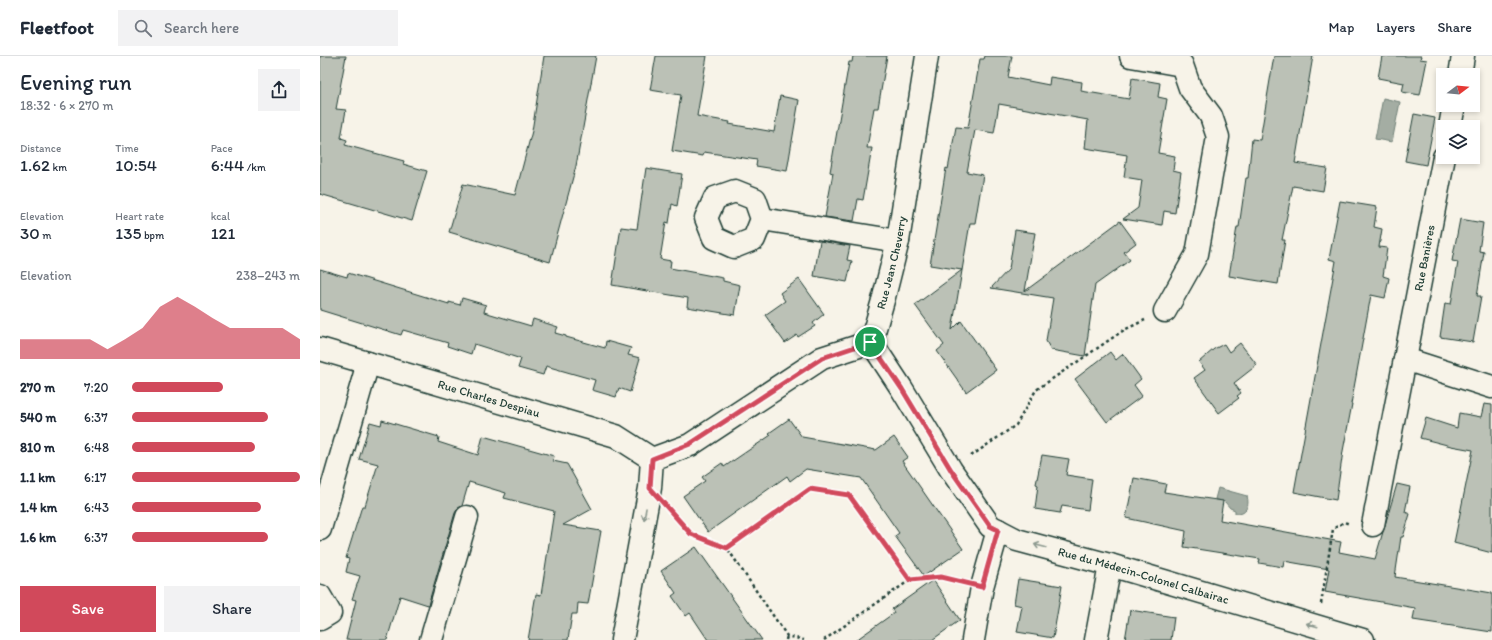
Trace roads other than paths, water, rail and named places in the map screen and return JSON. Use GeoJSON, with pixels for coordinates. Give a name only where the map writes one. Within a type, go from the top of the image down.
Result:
{"type":"FeatureCollection","features":[{"type":"Feature","properties":{"kind":"street","name":"Rue Jean Cheverry"},"geometry":{"type":"LineString","coordinates":[[870,342],[884,297],[898,241],[927,56]]}},
{"type":"Feature","properties":{"kind":"street"},"geometry":{"type":"LineString","coordinates":[[1130,56],[1186,60],[1190,88],[1211,116],[1218,137],[1197,254],[1165,312]]}},
{"type":"Feature","properties":{"kind":"street"},"geometry":{"type":"LineString","coordinates":[[1461,68],[1463,56]]}},
{"type":"Feature","properties":{"kind":"street","name":"Rue Banières"},"geometry":{"type":"LineString","coordinates":[[1373,525],[1443,164]]}},
{"type":"Feature","properties":{"kind":"street"},"geometry":{"type":"LineString","coordinates":[[762,219],[898,241]]}},
{"type":"Feature","properties":{"kind":"street"},"geometry":{"type":"LineString","coordinates":[[622,640],[650,488],[652,459],[690,444],[822,358],[870,342]]}},
{"type":"Feature","properties":{"kind":"street","name":"Rue du Médecin-Colonel Calbairac"},"geometry":{"type":"LineString","coordinates":[[870,342],[902,389],[951,470],[990,526],[1017,540],[1110,565],[1363,640]]}},
{"type":"Feature","properties":{"kind":"street","name":"Rue Charles Despiau"},"geometry":{"type":"LineString","coordinates":[[320,349],[616,436],[652,459]]}},
{"type":"Feature","properties":{"kind":"street"},"geometry":{"type":"LineString","coordinates":[[1405,359],[1492,387]]}},
{"type":"Feature","properties":{"kind":"street"},"geometry":{"type":"LineString","coordinates":[[320,529],[368,363]]}},
{"type":"Feature","properties":{"kind":"street"},"geometry":{"type":"LineString","coordinates":[[431,640],[467,517]]}},
{"type":"Feature","properties":{"kind":"street"},"geometry":{"type":"LineString","coordinates":[[973,640],[982,587],[998,530]]}},
{"type":"Feature","properties":{"kind":"street"},"geometry":{"type":"LineString","coordinates":[[1096,640],[1110,565]]}},
{"type":"Feature","properties":{"kind":"street"},"geometry":{"type":"LineString","coordinates":[[320,596],[330,613],[320,619]]}}]}
